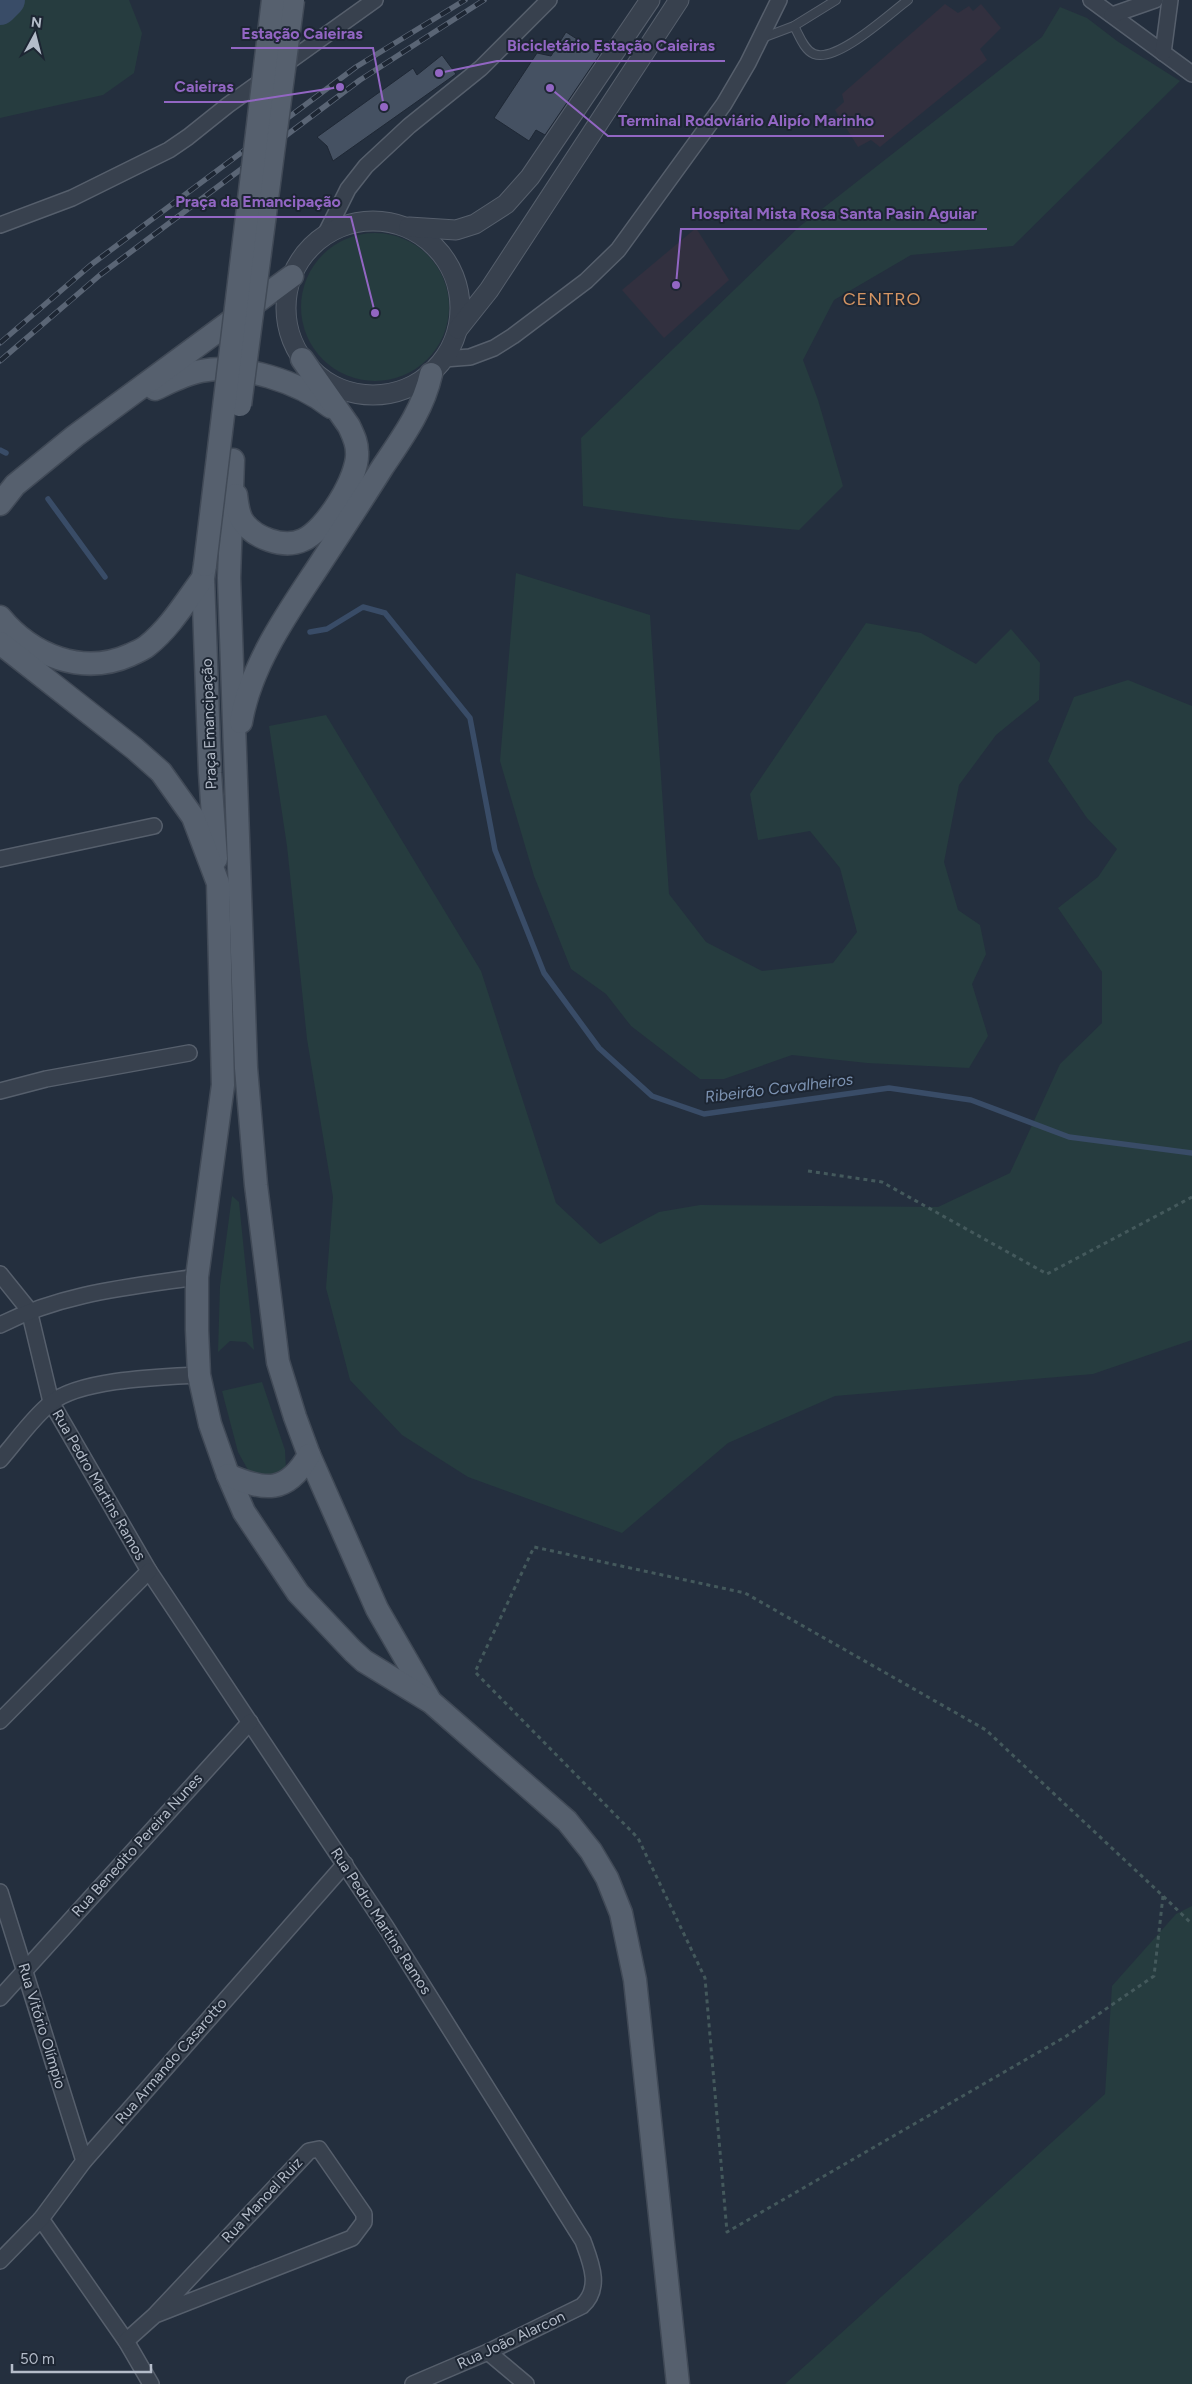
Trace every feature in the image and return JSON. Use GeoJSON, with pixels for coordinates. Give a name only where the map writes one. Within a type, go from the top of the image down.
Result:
{"type":"FeatureCollection","features":[{"type":"Feature","properties":{"kind":"main road","name":"Praça Emancipação"},"geometry":{"type":"LineString","coordinates":[[273,0],[204,572],[210,773],[218,883],[223,1085],[197,1276],[199,1375],[210,1424],[228,1476],[244,1512],[298,1593],[364,1661],[431,1702]]}},
{"type":"Feature","properties":{"kind":"main road"},"geometry":{"type":"LineString","coordinates":[[293,0],[233,460],[238,512],[243,522],[258,534],[276,542],[292,543],[303,540],[315,532],[338,503],[356,462],[355,438],[340,414],[334,390],[302,359]]}},
{"type":"Feature","properties":{"kind":"main road"},"geometry":{"type":"LineString","coordinates":[[0,504],[15,486],[125,399],[292,276]]}},
{"type":"Feature","properties":{"kind":"main road"},"geometry":{"type":"LineString","coordinates":[[235,758],[244,705],[261,663],[289,612],[416,415],[437,367]]}},
{"type":"Feature","properties":{"kind":"main road"},"geometry":{"type":"LineString","coordinates":[[125,399],[202,371],[223,370],[253,373],[299,388],[320,398],[340,414]]}},
{"type":"Feature","properties":{"kind":"main road"},"geometry":{"type":"LineString","coordinates":[[299,388],[334,390]]}},
{"type":"Feature","properties":{"kind":"main road","name":"Praça Emancipação"},"geometry":{"type":"LineString","coordinates":[[233,460],[228,554],[246,1068],[261,1220],[278,1362],[309,1455],[377,1609],[431,1702]]}},
{"type":"Feature","properties":{"kind":"main road"},"geometry":{"type":"LineString","coordinates":[[0,617],[22,640],[45,654],[72,663],[96,664],[118,660],[146,648],[164,631],[204,572]]}},
{"type":"Feature","properties":{"kind":"main road"},"geometry":{"type":"LineString","coordinates":[[0,643],[135,748],[161,772],[193,817],[218,883]]}},
{"type":"Feature","properties":{"kind":"main road"},"geometry":{"type":"LineString","coordinates":[[228,1476],[267,1488],[281,1485],[292,1478],[309,1455]]}},
{"type":"Feature","properties":{"kind":"main road"},"geometry":{"type":"LineString","coordinates":[[431,1702],[567,1821],[592,1851],[608,1878],[621,1913],[635,1980],[678,2384]]}},
{"type":"Feature","properties":{"kind":"street"},"geometry":{"type":"LineString","coordinates":[[0,225],[72,198],[169,150],[376,0]]}},
{"type":"Feature","properties":{"kind":"street"},"geometry":{"type":"LineString","coordinates":[[325,235],[348,189],[366,166],[409,126],[481,68],[549,0]]}},
{"type":"Feature","properties":{"kind":"street"},"geometry":{"type":"LineString","coordinates":[[302,359],[289,333],[286,304],[292,276],[305,253],[325,235],[350,224],[377,221],[403,226],[456,230],[475,224],[506,204],[530,177],[650,0]]}},
{"type":"Feature","properties":{"kind":"street"},"geometry":{"type":"LineString","coordinates":[[437,367],[458,329],[489,290],[679,0]]}},
{"type":"Feature","properties":{"kind":"street"},"geometry":{"type":"LineString","coordinates":[[334,390],[377,396],[406,390],[437,367],[494,348],[514,336],[586,281],[618,250],[724,104],[760,39],[778,0]]}},
{"type":"Feature","properties":{"kind":"street"},"geometry":{"type":"LineString","coordinates":[[1091,0],[1192,74]]}},
{"type":"Feature","properties":{"kind":"street"},"geometry":{"type":"LineString","coordinates":[[1112,15],[1155,0]]}},
{"type":"Feature","properties":{"kind":"street"},"geometry":{"type":"LineString","coordinates":[[1163,53],[1170,0]]}},
{"type":"Feature","properties":{"kind":"street"},"geometry":{"type":"LineString","coordinates":[[403,226],[426,238],[444,256],[456,279],[461,304],[458,329]]}},
{"type":"Feature","properties":{"kind":"street"},"geometry":{"type":"LineString","coordinates":[[0,859],[154,826]]}},
{"type":"Feature","properties":{"kind":"street"},"geometry":{"type":"LineString","coordinates":[[0,1091],[188,1052]]}},
{"type":"Feature","properties":{"kind":"street"},"geometry":{"type":"LineString","coordinates":[[0,1274],[29,1310]]}},
{"type":"Feature","properties":{"kind":"street"},"geometry":{"type":"LineString","coordinates":[[0,1325],[29,1310],[86,1293],[197,1276]]}},
{"type":"Feature","properties":{"kind":"street","name":"Rua Pedro Martins Ramos"},"geometry":{"type":"LineString","coordinates":[[29,1310],[51,1402],[149,1571],[345,1864],[583,2240],[594,2280]]}},
{"type":"Feature","properties":{"kind":"street"},"geometry":{"type":"LineString","coordinates":[[0,1460],[51,1402],[98,1384],[129,1379],[199,1375]]}},
{"type":"Feature","properties":{"kind":"street","name":"Rua Pedro Martins Ramos"},"geometry":{"type":"LineString","coordinates":[[0,1721],[149,1571]]}},
{"type":"Feature","properties":{"kind":"street","name":"Rua Benedito Pereira Nunes"},"geometry":{"type":"LineString","coordinates":[[0,1998],[25,1968],[250,1722]]}},
{"type":"Feature","properties":{"kind":"street","name":"Rua Armando Casarotto"},"geometry":{"type":"LineString","coordinates":[[0,2261],[41,2219],[84,2161],[345,1864]]}},
{"type":"Feature","properties":{"kind":"street","name":"Rua Vitório Olímpio"},"geometry":{"type":"LineString","coordinates":[[0,1892],[84,2161]]}},
{"type":"Feature","properties":{"kind":"street","name":"Rua Manoel Ruiz"},"geometry":{"type":"LineString","coordinates":[[126,2341],[155,2315],[309,2151],[316,2148],[322,2152],[364,2214],[364,2222],[352,2238],[155,2315]]}},
{"type":"Feature","properties":{"kind":"street"},"geometry":{"type":"LineString","coordinates":[[41,2219],[126,2341],[151,2384]]}},
{"type":"Feature","properties":{"kind":"street","name":"Rua João Alarcon"},"geometry":{"type":"LineString","coordinates":[[413,2384],[488,2352],[582,2306],[588,2300],[594,2280]]}},
{"type":"Feature","properties":{"kind":"street"},"geometry":{"type":"LineString","coordinates":[[488,2352],[526,2384]]}},
{"type":"Feature","properties":{"kind":"lane"},"geometry":{"type":"LineString","coordinates":[[760,39],[794,26],[836,0]]}},
{"type":"Feature","properties":{"kind":"lane"},"geometry":{"type":"LineString","coordinates":[[794,26],[805,46],[813,54],[826,56],[842,50],[908,0]]}},
{"type":"Feature","properties":{"kind":"path"},"geometry":{"type":"LineString","coordinates":[[808,1171],[882,1182],[1047,1274],[1192,1196]]}},
{"type":"Feature","properties":{"kind":"path"},"geometry":{"type":"LineString","coordinates":[[1163,1896],[1154,1976],[1065,2038],[727,2232],[705,1978],[638,1838],[475,1672],[534,1547],[745,1593],[986,1730],[1191,1921]]}},
{"type":"Feature","properties":{"kind":"shaded area"},"geometry":{"type":"Polygon","coordinates":[[[945,4],[958,13],[969,6],[973,11],[981,4],[1001,28],[980,49],[987,60],[880,147],[871,140],[858,147],[835,110],[844,102],[842,94],[945,4]]]}},
{"type":"Feature","properties":{"kind":"shaded area"},"geometry":{"type":"Polygon","coordinates":[[[696,228],[729,280],[664,338],[622,290],[696,228]]]}},
{"type":"Feature","properties":{"kind":"green space"},"geometry":{"type":"Polygon","coordinates":[[[0,0],[129,0],[142,33],[134,73],[103,95],[0,118],[0,0]]]}},
{"type":"Feature","properties":{"kind":"green space"},"geometry":{"type":"Polygon","coordinates":[[[1060,7],[1087,18],[1117,41],[1180,81],[1013,246],[911,255],[834,300],[803,360],[818,400],[843,486],[799,530],[670,518],[583,506],[581,438],[799,227],[1042,37],[1060,7]]]}},
{"type":"Feature","properties":{"kind":"green space"},"geometry":{"type":"Polygon","coordinates":[[[375,233],[390,234],[403,238],[428,254],[444,279],[448,292],[448,322],[444,335],[428,360],[403,376],[390,380],[375,381],[360,380],[347,376],[322,360],[306,335],[302,322],[301,307],[302,292],[306,279],[322,254],[347,238],[360,234],[375,233]]]}},
{"type":"Feature","properties":{"kind":"green space"},"geometry":{"type":"Polygon","coordinates":[[[516,573],[650,615],[669,894],[706,942],[762,971],[833,963],[857,932],[840,868],[810,831],[758,840],[750,794],[866,623],[921,633],[976,664],[1011,629],[1040,663],[1039,700],[996,735],[959,785],[944,862],[958,910],[980,925],[986,954],[972,984],[988,1036],[969,1068],[867,1063],[792,1055],[724,1079],[700,1079],[631,1026],[606,994],[571,969],[534,876],[500,761],[516,573]]]}},
{"type":"Feature","properties":{"kind":"green space"},"geometry":{"type":"Polygon","coordinates":[[[1128,680],[1192,706],[1192,1340],[1093,1374],[835,1396],[728,1443],[622,1533],[468,1477],[402,1435],[350,1380],[326,1288],[333,1197],[307,1039],[287,846],[269,726],[326,715],[481,971],[556,1203],[600,1244],[659,1212],[700,1205],[938,1207],[1010,1173],[1060,1064],[1102,1023],[1102,972],[1058,908],[1098,877],[1117,849],[1087,818],[1048,761],[1074,697],[1128,680]]]}},
{"type":"Feature","properties":{"kind":"green space"},"geometry":{"type":"Polygon","coordinates":[[[232,1196],[239,1202],[254,1350],[246,1342],[230,1341],[218,1352],[220,1286],[232,1196]]]}},
{"type":"Feature","properties":{"kind":"green space"},"geometry":{"type":"Polygon","coordinates":[[[262,1382],[285,1450],[286,1470],[267,1480],[253,1479],[238,1452],[222,1391],[262,1382]]]}},
{"type":"Feature","properties":{"kind":"green space"},"geometry":{"type":"Polygon","coordinates":[[[1192,1906],[1192,2384],[785,2384],[1105,2094],[1112,1986],[1176,1914],[1192,1906]]]}},
{"type":"Feature","properties":{"kind":"building"},"geometry":{"type":"Polygon","coordinates":[[[566,32],[600,54],[545,135],[536,130],[529,141],[494,118],[537,53],[551,56],[566,32]]]}},
{"type":"Feature","properties":{"kind":"building"},"geometry":{"type":"Polygon","coordinates":[[[442,55],[456,74],[333,161],[327,146],[317,137],[413,68],[417,75],[442,55]]]}},
{"type":"Feature","properties":{"kind":"waterway"},"geometry":{"type":"LineString","coordinates":[[0,8],[8,0]]}},
{"type":"Feature","properties":{"kind":"waterway","name":"Ribeirão Cavalheiros"},"geometry":{"type":"LineString","coordinates":[[0,450],[6,453]]}},
{"type":"Feature","properties":{"kind":"waterway","name":"Ribeirão Cavalheiros"},"geometry":{"type":"LineString","coordinates":[[48,499],[105,577]]}},
{"type":"Feature","properties":{"kind":"waterway","name":"Ribeirão Cavalheiros"},"geometry":{"type":"LineString","coordinates":[[310,632],[327,629],[363,607],[385,613],[470,718],[495,850],[544,973],[599,1048],[652,1096],[704,1114],[889,1088],[971,1100],[1069,1137],[1192,1153]]}},
{"type":"Feature","properties":{"kind":"railway"},"geometry":{"type":"LineString","coordinates":[[0,343],[92,264],[356,67],[465,0]]}},
{"type":"Feature","properties":{"kind":"railway"},"geometry":{"type":"LineString","coordinates":[[0,361],[100,275],[360,80],[484,0]]}},
{"type":"Feature","properties":{"kind":"place","name":"Bicicletário Estação Caieiras"},"geometry":{"type":"Point","coordinates":[439,73]}},
{"type":"Feature","properties":{"kind":"place","name":"Caieiras"},"geometry":{"type":"Point","coordinates":[340,87]}},
{"type":"Feature","properties":{"kind":"place","name":"Terminal Rodoviário Alipío Marinho"},"geometry":{"type":"Point","coordinates":[550,88]}},
{"type":"Feature","properties":{"kind":"place","name":"Estação Caieiras"},"geometry":{"type":"Point","coordinates":[384,107]}},
{"type":"Feature","properties":{"kind":"place","name":"Hospital Mista Rosa Santa Pasin Aguiar"},"geometry":{"type":"Point","coordinates":[676,285]}},
{"type":"Feature","properties":{"kind":"place","name":"Praça da Emancipação"},"geometry":{"type":"Point","coordinates":[375,313]}},
{"type":"Feature","properties":{"kind":"district","name":"CENTRO"},"geometry":{"type":"Point","coordinates":[882,299]}}]}
